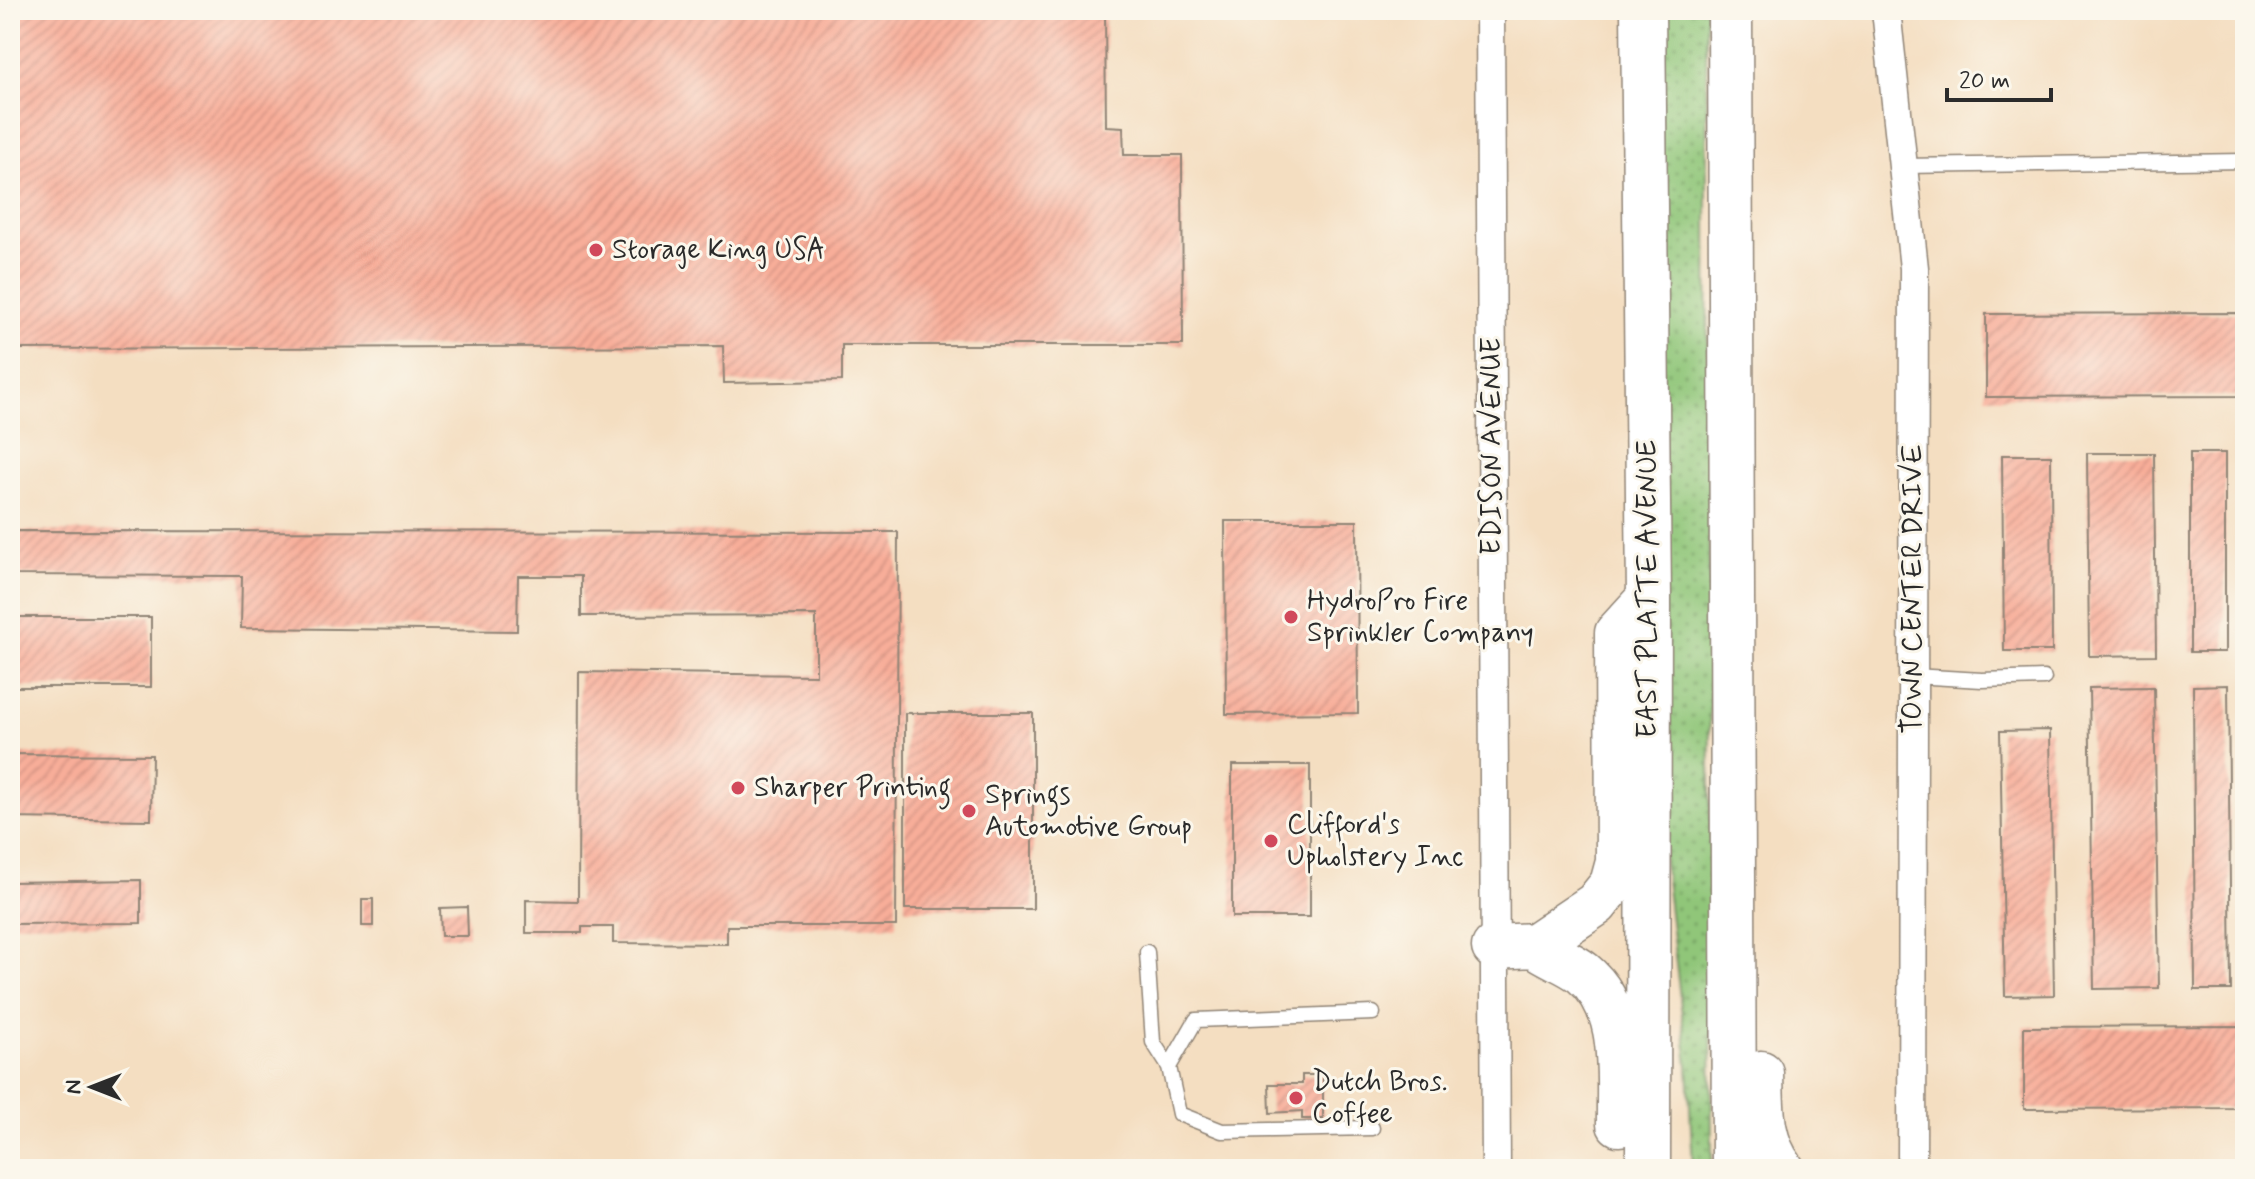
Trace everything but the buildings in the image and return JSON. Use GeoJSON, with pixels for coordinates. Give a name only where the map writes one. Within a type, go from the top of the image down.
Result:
{"type":"FeatureCollection","features":[{"type":"Feature","properties":{"kind":"highway","name":"EAST PLATTE AVENUE"},"geometry":{"type":"LineString","coordinates":[[1643,10],[1649,598],[1648,1169]]}},
{"type":"Feature","properties":{"kind":"highway"},"geometry":{"type":"LineString","coordinates":[[1730,10],[1734,1169]]}},
{"type":"Feature","properties":{"kind":"highway"},"geometry":{"type":"LineString","coordinates":[[1514,946],[1596,904],[1612,884],[1618,862],[1617,633],[1649,598]]}},
{"type":"Feature","properties":{"kind":"highway"},"geometry":{"type":"LineString","coordinates":[[1734,913],[1759,958],[1762,1120],[1770,1153],[1782,1169]]}},
{"type":"Feature","properties":{"kind":"highway"},"geometry":{"type":"LineString","coordinates":[[1514,946],[1580,971],[1599,988],[1613,1016],[1621,1169]]}},
{"type":"Feature","properties":{"kind":"street","name":"EDISON AVENUE"},"geometry":{"type":"LineString","coordinates":[[1490,10],[1514,946],[1496,1169]]}},
{"type":"Feature","properties":{"kind":"street","name":"TOWN CENTER DRIVE"},"geometry":{"type":"LineString","coordinates":[[1886,10],[1914,268],[1912,1169]]}},
{"type":"Feature","properties":{"kind":"lane"},"geometry":{"type":"LineString","coordinates":[[1902,166],[2245,161]]}},
{"type":"Feature","properties":{"kind":"lane"},"geometry":{"type":"LineString","coordinates":[[1913,676],[1982,680],[2044,678]]}},
{"type":"Feature","properties":{"kind":"lane"},"geometry":{"type":"LineString","coordinates":[[1147,952],[1153,1042],[1169,1067],[1179,1114],[1222,1131],[1372,1128]]}},
{"type":"Feature","properties":{"kind":"lane"},"geometry":{"type":"LineString","coordinates":[[1169,1067],[1196,1020],[1373,1013]]}},
{"type":"Feature","properties":{"kind":"green space"},"geometry":{"type":"Polygon","coordinates":[[[1660,10],[1706,10],[1712,1169],[1693,1169],[1688,1066],[1664,862],[1660,10]]]}},
{"type":"Feature","properties":{"kind":"place","name":"Storage King USA"},"geometry":{"type":"Point","coordinates":[596,250]}},
{"type":"Feature","properties":{"kind":"place","name":"HydroPro Fire Sprinkler Company"},"geometry":{"type":"Point","coordinates":[1291,617]}},
{"type":"Feature","properties":{"kind":"place","name":"Sharper Printing"},"geometry":{"type":"Point","coordinates":[738,788]}},
{"type":"Feature","properties":{"kind":"place","name":"Springs Automotive Group"},"geometry":{"type":"Point","coordinates":[969,811]}},
{"type":"Feature","properties":{"kind":"place","name":"Clifford's Upholstery Inc"},"geometry":{"type":"Point","coordinates":[1271,841]}},
{"type":"Feature","properties":{"kind":"place","name":"Dutch Bros. Coffee"},"geometry":{"type":"Point","coordinates":[1296,1098]}}]}
